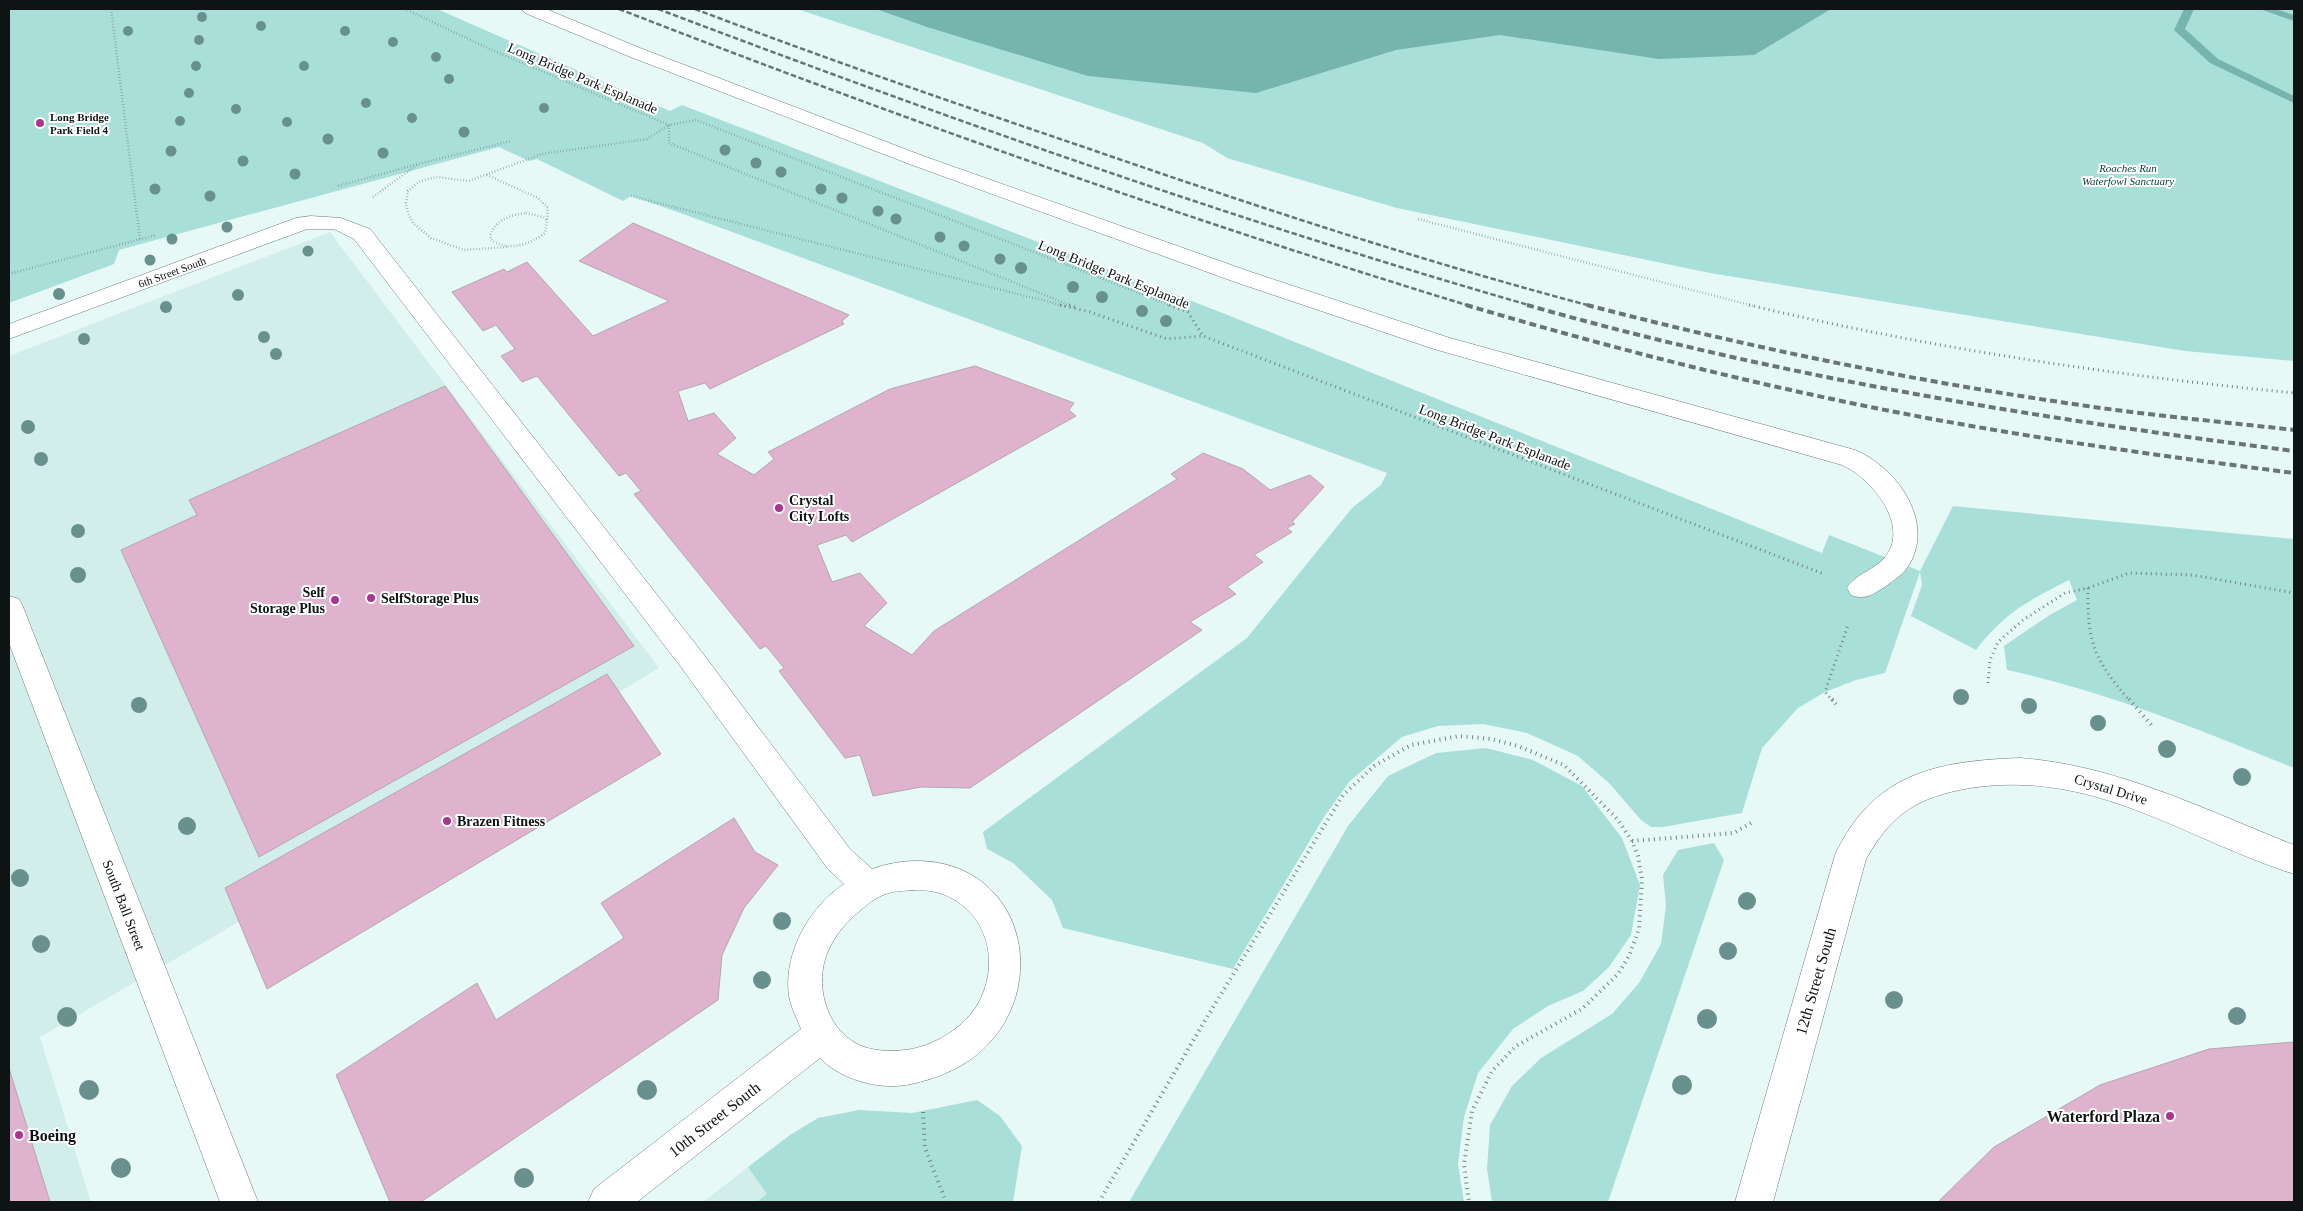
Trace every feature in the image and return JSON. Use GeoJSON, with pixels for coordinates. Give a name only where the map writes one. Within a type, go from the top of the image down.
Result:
{"type":"FeatureCollection","features":[{"type":"Feature","properties":{"kind":"street"},"geometry":{"type":"LineString","coordinates":[[531,9],[634,52],[918,161],[1243,277],[1442,344],[1834,452],[1865,466],[1878,479],[1897,502],[1906,524],[1904,544],[1897,562],[1861,588]]}},
{"type":"Feature","properties":{"kind":"street","name":"6th Street South"},"geometry":{"type":"LineString","coordinates":[[9,332],[303,223],[338,222],[350,226],[362,234],[685,651],[839,858],[868,886]]}},
{"type":"Feature","properties":{"kind":"street","name":"South Ball Street"},"geometry":{"type":"LineString","coordinates":[[9,607],[239,1202]]}},
{"type":"Feature","properties":{"kind":"street","name":"Crystal Drive"},"geometry":{"type":"LineString","coordinates":[[1918,787],[1974,774],[2016,771],[2064,774],[2105,784],[2144,798],[2294,860]]}},
{"type":"Feature","properties":{"kind":"street","name":"12th Street South"},"geometry":{"type":"LineString","coordinates":[[1754,1202],[1851,855],[1866,828],[1882,809],[1918,787]]}},
{"type":"Feature","properties":{"kind":"street"},"geometry":{"type":"LineString","coordinates":[[929,875],[957,883],[982,900],[998,922],[1006,952],[1004,982],[992,1013],[970,1039],[940,1058],[921,1065],[908,1068],[874,1068],[845,1056],[821,1035],[807,1004],[805,970],[816,936],[838,907],[868,886],[898,876],[929,875]]}},
{"type":"Feature","properties":{"kind":"street","name":"10th Street South"},"geometry":{"type":"LineString","coordinates":[[607,1202],[821,1035]]}},
{"type":"Feature","properties":{"kind":"path"},"geometry":{"type":"LineString","coordinates":[[111,9],[140,239]]}},
{"type":"Feature","properties":{"kind":"path","name":"Long Bridge Park Esplanade"},"geometry":{"type":"LineString","coordinates":[[405,9],[494,51],[669,125],[696,120],[1188,312],[1203,336],[1861,588]]}},
{"type":"Feature","properties":{"kind":"path"},"geometry":{"type":"LineString","coordinates":[[486,174],[538,198],[548,208],[545,233],[538,239],[523,245],[464,250],[443,245],[422,232],[409,216],[406,196],[408,191],[420,181],[437,177],[469,181],[486,174],[542,154],[647,139],[669,125]]}},
{"type":"Feature","properties":{"kind":"path"},"geometry":{"type":"LineString","coordinates":[[669,125],[669,143],[1090,312],[1167,339],[1203,336]]}},
{"type":"Feature","properties":{"kind":"path"},"geometry":{"type":"LineString","coordinates":[[366,203],[418,164],[511,141]]}},
{"type":"Feature","properties":{"kind":"path"},"geometry":{"type":"LineString","coordinates":[[631,196],[1090,312]]}},
{"type":"Feature","properties":{"kind":"path"},"geometry":{"type":"LineString","coordinates":[[506,247],[492,241],[490,235],[497,223],[506,218],[526,213],[543,216],[547,221]]}},
{"type":"Feature","properties":{"kind":"path"},"geometry":{"type":"LineString","coordinates":[[1418,219],[1634,278],[1873,332],[2110,374],[2294,393]]}},
{"type":"Feature","properties":{"kind":"path"},"geometry":{"type":"LineString","coordinates":[[1988,683],[1990,660],[1998,642],[2023,620],[2065,593],[2088,588],[2129,573],[2192,575],[2294,593]]}},
{"type":"Feature","properties":{"kind":"path"},"geometry":{"type":"LineString","coordinates":[[1836,704],[1825,692],[1861,588]]}},
{"type":"Feature","properties":{"kind":"path"},"geometry":{"type":"LineString","coordinates":[[2088,588],[2090,637],[2099,659],[2116,684],[2153,726]]}},
{"type":"Feature","properties":{"kind":"path"},"geometry":{"type":"LineString","coordinates":[[1099,1202],[1201,1027],[1343,796],[1374,766],[1411,745],[1459,736],[1491,739],[1518,746],[1564,765],[1618,820],[1632,841],[1638,856],[1642,879],[1639,928],[1629,956],[1618,974],[1598,995],[1565,1019],[1540,1030],[1516,1046],[1492,1071],[1472,1111],[1464,1165],[1470,1202]]}},
{"type":"Feature","properties":{"kind":"path"},"geometry":{"type":"LineString","coordinates":[[1632,841],[1734,832],[1751,823]]}},
{"type":"Feature","properties":{"kind":"path"},"geometry":{"type":"LineString","coordinates":[[921,1065],[925,1148],[946,1202]]}},
{"type":"Feature","properties":{"kind":"shaded area"},"geometry":{"type":"Polygon","coordinates":[[[876,9],[1831,9],[1754,55],[1659,59],[1500,35],[1396,50],[1256,93],[1088,76],[927,27],[876,9]]]}},
{"type":"Feature","properties":{"kind":"shaded area"},"geometry":{"type":"Polygon","coordinates":[[[330,232],[659,668],[203,943],[40,1037],[91,1202],[9,1202],[9,356],[330,232]]]}},
{"type":"Feature","properties":{"kind":"shaded area"},"geometry":{"type":"Polygon","coordinates":[[[748,1167],[774,1202],[703,1202],[748,1167]]]}},
{"type":"Feature","properties":{"kind":"green space"},"geometry":{"type":"Polygon","coordinates":[[[9,9],[437,9],[670,111],[682,105],[1215,310],[1822,553],[1829,535],[1920,571],[1953,506],[2294,539],[2294,768],[2153,713],[2081,689],[2007,670],[2004,646],[2048,616],[2077,600],[2069,580],[2029,601],[2007,617],[1986,637],[1976,650],[1911,616],[1922,585],[1920,572],[1885,673],[1856,680],[1825,692],[1798,708],[1762,748],[1742,813],[1663,827],[1651,827],[1641,820],[1610,784],[1578,756],[1527,733],[1483,724],[1438,726],[1402,737],[1349,782],[1324,817],[1233,969],[1063,928],[1052,900],[1013,863],[987,849],[983,832],[1247,638],[1352,508],[1381,485],[1387,473],[686,215],[631,196],[623,201],[537,159],[529,161],[499,147],[119,250],[114,264],[9,303],[9,9]]]}},
{"type":"Feature","properties":{"kind":"green space","name":"Roaches Run Waterfowl Sanctuary"},"geometry":{"type":"Polygon","coordinates":[[[797,9],[2294,9],[2294,361],[2185,351],[1710,273],[1397,208],[1227,158],[1203,143],[797,9]]]}},
{"type":"Feature","properties":{"kind":"green space"},"geometry":{"type":"Polygon","coordinates":[[[1486,748],[1533,760],[1582,786],[1622,838],[1640,885],[1631,935],[1609,967],[1583,991],[1548,1006],[1513,1029],[1478,1073],[1464,1117],[1458,1164],[1464,1202],[1129,1202],[1348,826],[1388,776],[1436,753],[1486,748]]]}},
{"type":"Feature","properties":{"kind":"green space"},"geometry":{"type":"Polygon","coordinates":[[[1714,843],[1724,860],[1608,1202],[1492,1202],[1487,1169],[1490,1125],[1512,1086],[1541,1058],[1612,1014],[1639,983],[1661,944],[1666,905],[1663,875],[1678,850],[1714,843]]]}},
{"type":"Feature","properties":{"kind":"green space"},"geometry":{"type":"Polygon","coordinates":[[[977,1100],[1000,1116],[1022,1146],[1013,1202],[757,1202],[767,1194],[748,1167],[790,1135],[818,1118],[859,1110],[912,1113],[977,1100]]]}},
{"type":"Feature","properties":{"kind":"building","name":"Crystal City Lofts"},"geometry":{"type":"Polygon","coordinates":[[[633,223],[849,315],[842,321],[844,324],[710,389],[705,383],[678,391],[688,421],[714,413],[736,438],[717,454],[754,475],[774,459],[768,452],[890,389],[975,366],[1074,403],[1069,410],[1076,416],[852,542],[846,535],[817,545],[832,582],[860,573],[887,603],[864,626],[912,655],[934,631],[1177,479],[1171,474],[1203,453],[1243,469],[1270,490],[1310,475],[1324,487],[1292,522],[1295,524],[1287,528],[1292,532],[1254,555],[1263,562],[1227,587],[1236,594],[1190,622],[1202,630],[970,788],[921,787],[873,796],[860,755],[845,758],[779,671],[784,668],[766,646],[760,649],[634,494],[641,491],[626,473],[619,476],[537,376],[522,382],[501,356],[515,349],[496,325],[483,331],[452,292],[504,269],[507,272],[527,262],[593,336],[669,301],[579,261],[633,223]]]}},
{"type":"Feature","properties":{"kind":"building","name":"SelfStorage Plus"},"geometry":{"type":"Polygon","coordinates":[[[445,386],[634,646],[259,857],[121,550],[197,515],[189,500],[445,386]]]}},
{"type":"Feature","properties":{"kind":"building","name":"Brazen Fitness"},"geometry":{"type":"Polygon","coordinates":[[[607,674],[661,754],[267,989],[225,888],[607,674]]]}},
{"type":"Feature","properties":{"kind":"building"},"geometry":{"type":"Polygon","coordinates":[[[734,818],[755,852],[778,865],[744,908],[722,955],[718,1000],[421,1202],[390,1202],[336,1075],[477,983],[496,1020],[624,938],[601,903],[734,818]]]}},
{"type":"Feature","properties":{"kind":"building","name":"Waterford Plaza"},"geometry":{"type":"Polygon","coordinates":[[[2294,1042],[2294,1202],[1938,1202],[1994,1147],[2100,1085],[2209,1049],[2294,1042]]]}},
{"type":"Feature","properties":{"kind":"building","name":"Boeing"},"geometry":{"type":"Polygon","coordinates":[[[9,1068],[50,1202],[9,1202],[9,1068]]]}},
{"type":"Feature","properties":{"kind":"waterway"},"geometry":{"type":"LineString","coordinates":[[2189,9],[2179,30],[2214,61],[2294,100]]}},
{"type":"Feature","properties":{"kind":"waterway"},"geometry":{"type":"LineString","coordinates":[[2265,9],[2294,18]]}},
{"type":"Feature","properties":{"kind":"railway"},"geometry":{"type":"LineString","coordinates":[[619,9],[935,128],[1255,238],[1470,306]]}},
{"type":"Feature","properties":{"kind":"railway"},"geometry":{"type":"LineString","coordinates":[[658,9],[1092,167],[1311,239],[1532,306]]}},
{"type":"Feature","properties":{"kind":"railway"},"geometry":{"type":"LineString","coordinates":[[695,9],[932,95],[1268,209],[1461,270],[1591,306]]}},
{"type":"Feature","properties":{"kind":"railway"},"geometry":{"type":"LineString","coordinates":[[1466,305],[1603,344],[1694,367],[1889,411],[2062,441],[2294,473]]}},
{"type":"Feature","properties":{"kind":"railway"},"geometry":{"type":"LineString","coordinates":[[1527,305],[1717,354],[1908,393],[2100,424],[2294,451]]}},
{"type":"Feature","properties":{"kind":"railway"},"geometry":{"type":"LineString","coordinates":[[1587,305],[1773,350],[1898,375],[2113,410],[2294,430]]}},
{"type":"Feature","properties":{"kind":"place","name":"Long Bridge Park Field 4"},"geometry":{"type":"Point","coordinates":[40,123]}},
{"type":"Feature","properties":{"kind":"place","name":"Crystal City Lofts"},"geometry":{"type":"Point","coordinates":[779,508]}},
{"type":"Feature","properties":{"kind":"place","name":"SelfStorage Plus"},"geometry":{"type":"Point","coordinates":[371,598]}},
{"type":"Feature","properties":{"kind":"place","name":"Self Storage Plus"},"geometry":{"type":"Point","coordinates":[335,600]}},
{"type":"Feature","properties":{"kind":"place","name":"Brazen Fitness"},"geometry":{"type":"Point","coordinates":[447,821]}},
{"type":"Feature","properties":{"kind":"place","name":"Waterford Plaza"},"geometry":{"type":"Point","coordinates":[2170,1116]}},
{"type":"Feature","properties":{"kind":"place","name":"Boeing"},"geometry":{"type":"Point","coordinates":[19,1135]}}]}
